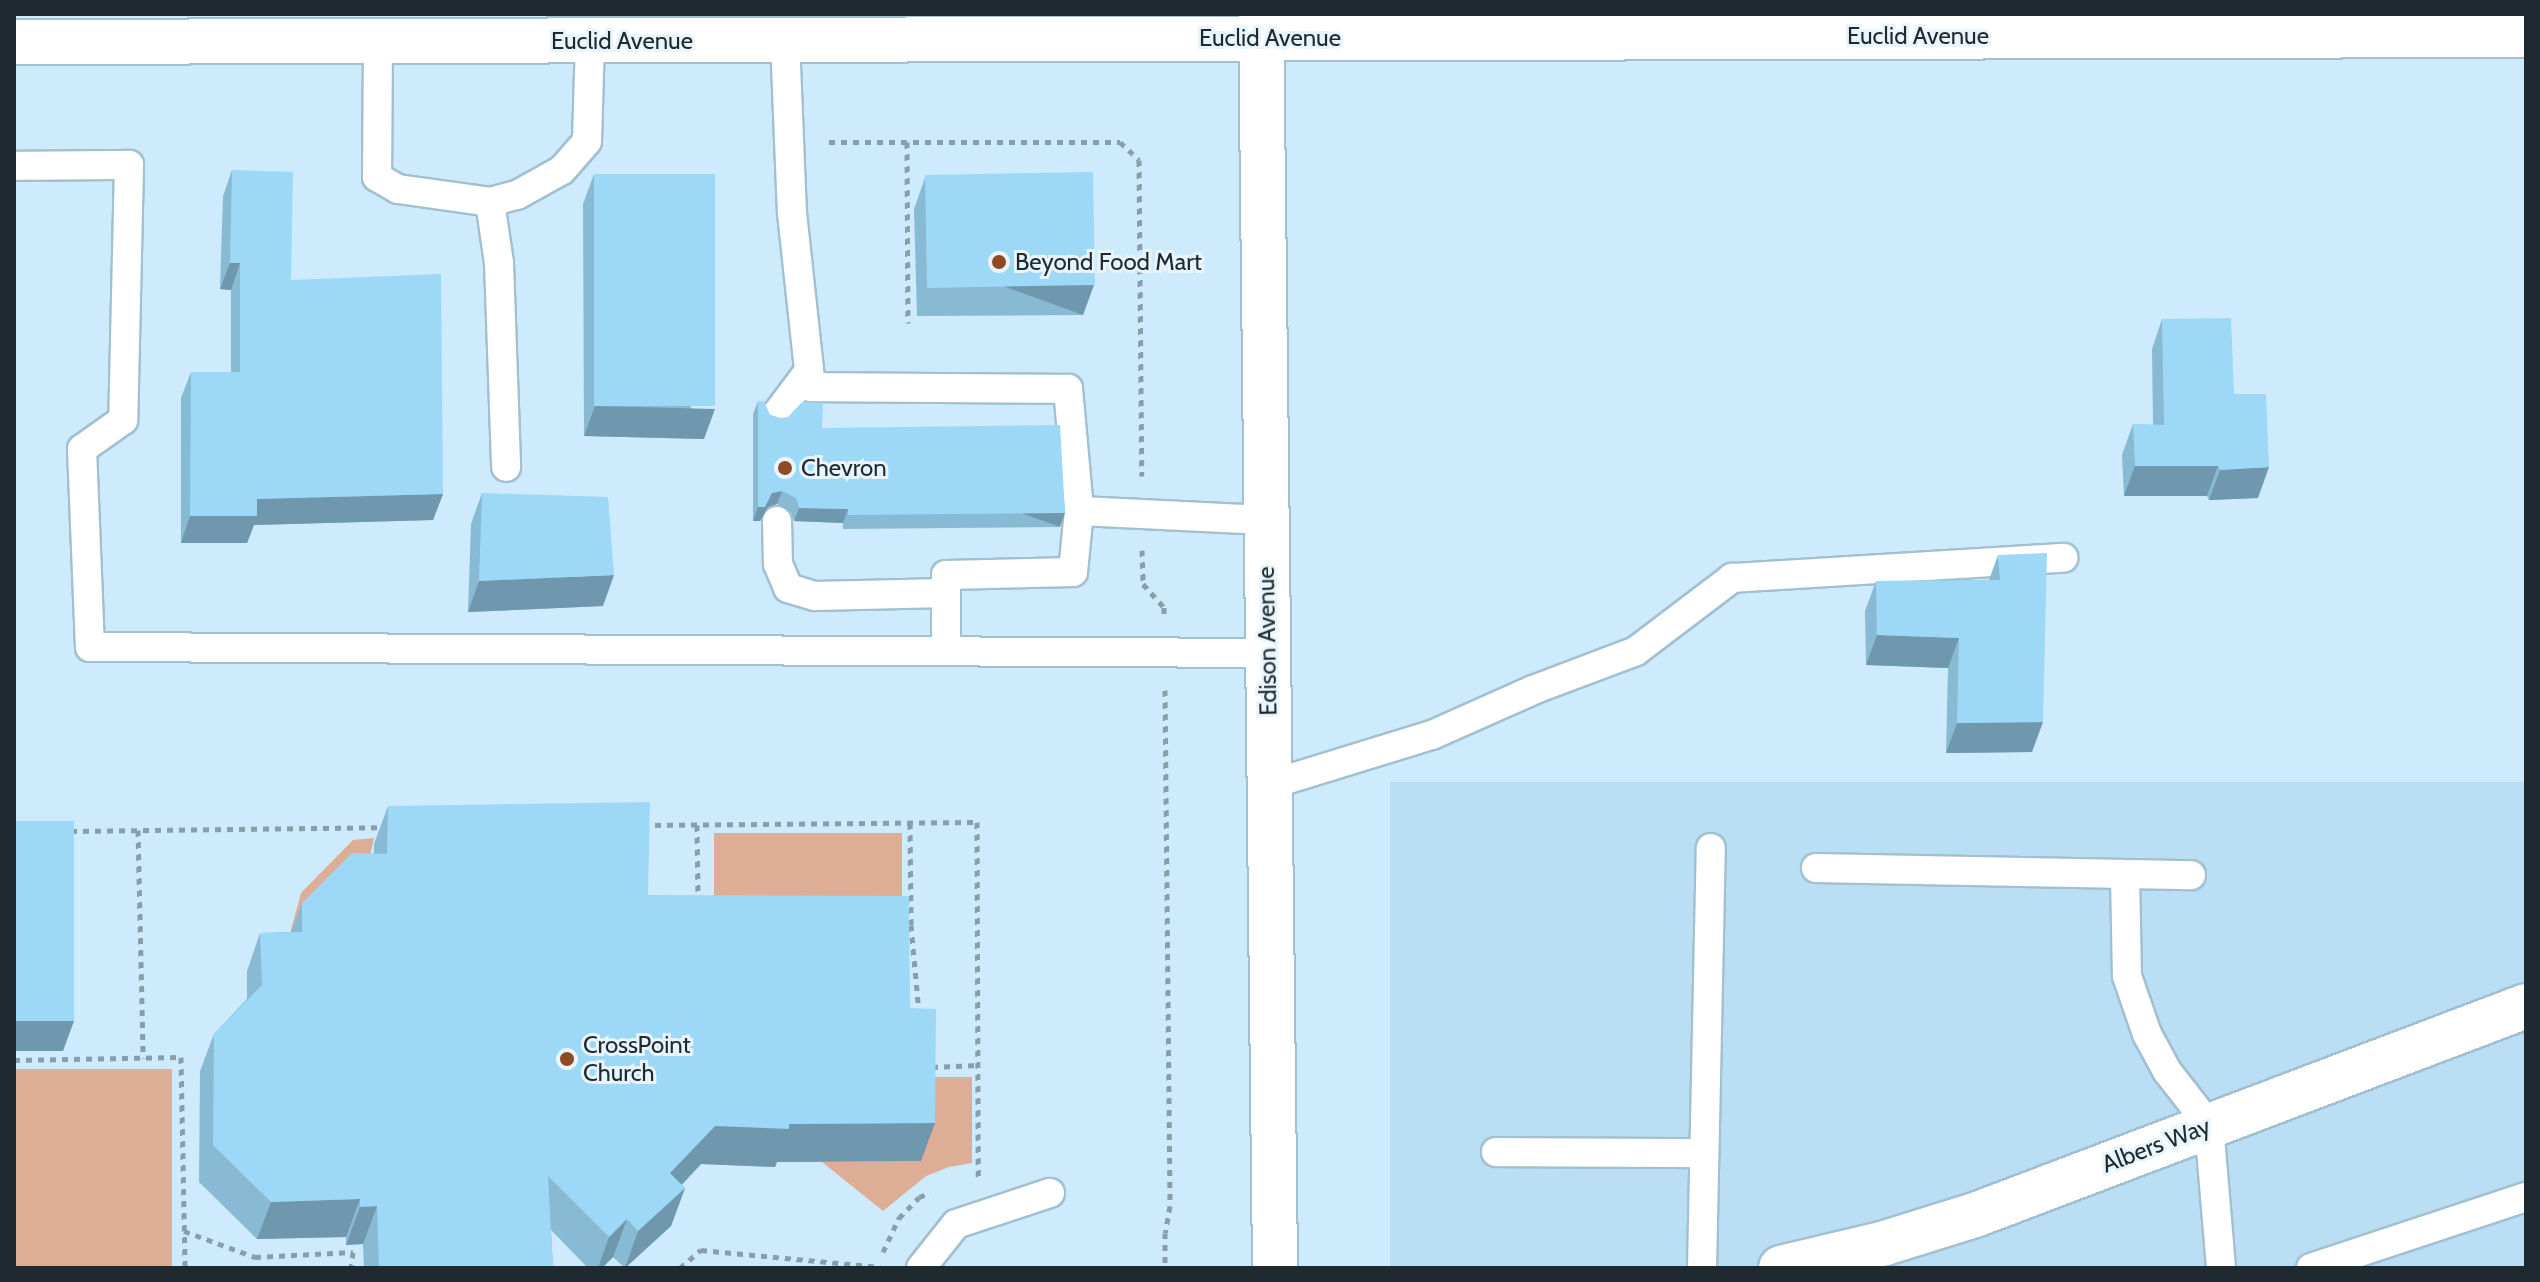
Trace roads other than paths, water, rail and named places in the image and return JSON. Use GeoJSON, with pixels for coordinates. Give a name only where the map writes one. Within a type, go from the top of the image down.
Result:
{"type":"FeatureCollection","features":[{"type":"Feature","properties":{"kind":"main road","name":"Euclid Avenue"},"geometry":{"type":"LineString","coordinates":[[14,42],[785,40],[1260,26],[2526,35]]}},
{"type":"Feature","properties":{"kind":"main road","name":"Edison Avenue"},"geometry":{"type":"LineString","coordinates":[[1260,26],[1275,1268]]}},
{"type":"Feature","properties":{"kind":"main road","name":"Albers Way"},"geometry":{"type":"LineString","coordinates":[[1781,1268],[1885,1243],[1975,1215],[2526,1006]]}},
{"type":"Feature","properties":{"kind":"lane"},"geometry":{"type":"LineString","coordinates":[[378,41],[377,177],[398,189],[490,202],[517,195],[562,170],[587,141],[590,40]]}},
{"type":"Feature","properties":{"kind":"lane"},"geometry":{"type":"LineString","coordinates":[[785,40],[792,213],[811,387],[1068,389],[1079,511],[1073,572],[946,575],[946,649]]}},
{"type":"Feature","properties":{"kind":"lane"},"geometry":{"type":"LineString","coordinates":[[14,166],[129,165],[123,420],[82,449],[90,647],[1267,653]]}},
{"type":"Feature","properties":{"kind":"lane"},"geometry":{"type":"LineString","coordinates":[[490,202],[499,263],[506,467]]}},
{"type":"Feature","properties":{"kind":"lane"},"geometry":{"type":"LineString","coordinates":[[776,415],[809,371]]}},
{"type":"Feature","properties":{"kind":"lane"},"geometry":{"type":"LineString","coordinates":[[1079,511],[1266,520]]}},
{"type":"Feature","properties":{"kind":"lane"},"geometry":{"type":"LineString","coordinates":[[777,521],[778,564],[788,588],[815,596],[946,593]]}},
{"type":"Feature","properties":{"kind":"lane"},"geometry":{"type":"LineString","coordinates":[[1269,785],[1432,735],[1533,690],[1636,651],[1732,578],[2063,558]]}},
{"type":"Feature","properties":{"kind":"lane"},"geometry":{"type":"LineString","coordinates":[[1702,1268],[1711,848]]}},
{"type":"Feature","properties":{"kind":"lane"},"geometry":{"type":"LineString","coordinates":[[1816,868],[2191,875]]}},
{"type":"Feature","properties":{"kind":"lane"},"geometry":{"type":"LineString","coordinates":[[2125,874],[2127,976],[2147,1034],[2160,1059],[2209,1125],[2221,1268]]}},
{"type":"Feature","properties":{"kind":"lane"},"geometry":{"type":"LineString","coordinates":[[1496,1152],[1704,1153]]}},
{"type":"Feature","properties":{"kind":"lane"},"geometry":{"type":"LineString","coordinates":[[921,1268],[956,1224],[1050,1193]]}},
{"type":"Feature","properties":{"kind":"lane"},"geometry":{"type":"LineString","coordinates":[[2312,1268],[2526,1197]]}},
{"type":"Feature","properties":{"kind":"place","name":"Beyond Food Mart"},"geometry":{"type":"Point","coordinates":[999,262]}},
{"type":"Feature","properties":{"kind":"place","name":"Chevron"},"geometry":{"type":"Point","coordinates":[785,468]}},
{"type":"Feature","properties":{"kind":"place","name":"CrossPoint Church"},"geometry":{"type":"Point","coordinates":[567,1059]}}]}
